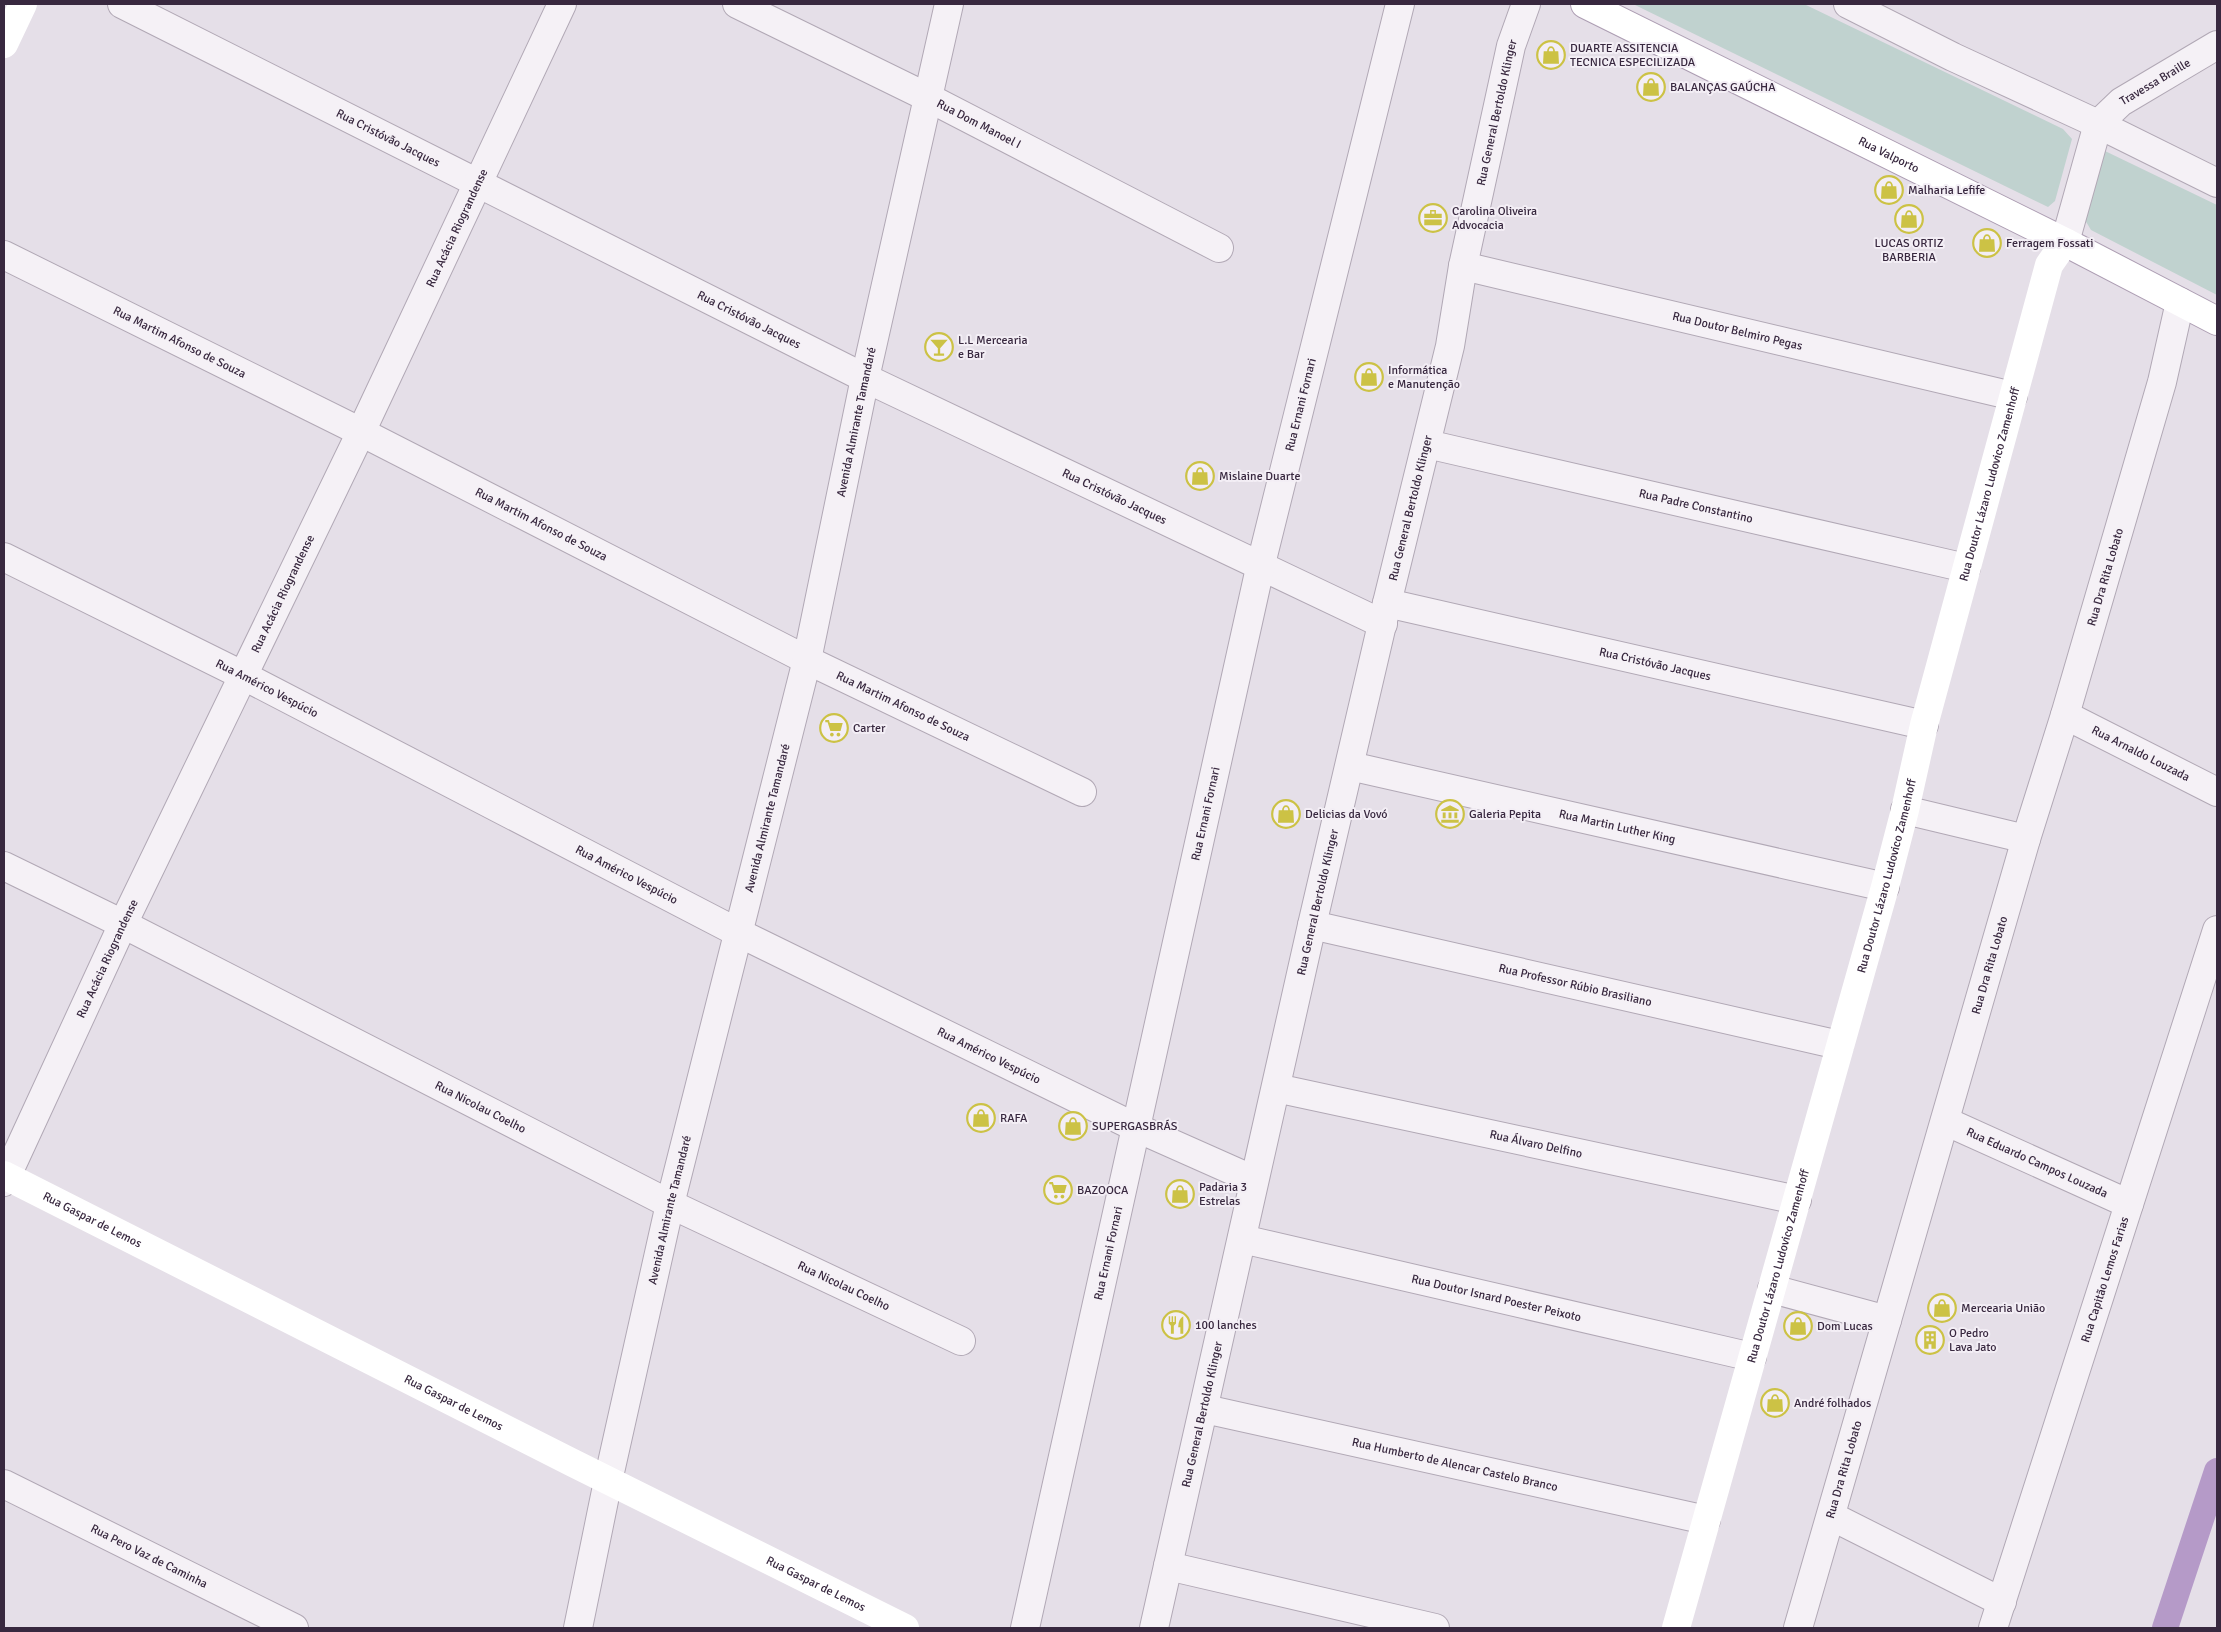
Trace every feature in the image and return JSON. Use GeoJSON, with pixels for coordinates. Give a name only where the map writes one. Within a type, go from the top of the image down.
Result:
{"type":"FeatureCollection","features":[{"type":"Feature","properties":{"kind":"street"},"geometry":{"type":"LineString","coordinates":[[4,44],[22,4]]}},
{"type":"Feature","properties":{"kind":"street","name":"Rua Cristóvão Jacques"},"geometry":{"type":"LineString","coordinates":[[122,4],[479,182],[864,378],[1260,568],[1385,614],[1924,725]]}},
{"type":"Feature","properties":{"kind":"street","name":"Rua Acácia Riograndense"},"geometry":{"type":"LineString","coordinates":[[5,1178],[123,924],[361,432],[562,4]]}},
{"type":"Feature","properties":{"kind":"street","name":"Rua Dom Manoel I"},"geometry":{"type":"LineString","coordinates":[[737,4],[927,97],[1219,248]]}},
{"type":"Feature","properties":{"kind":"street","name":"Avenida Almirante Tamandaré"},"geometry":{"type":"LineString","coordinates":[[578,1628],[608,1481],[670,1204],[807,660],[864,378],[949,4]]}},
{"type":"Feature","properties":{"kind":"street","name":"Rua Ernani Fornari"},"geometry":{"type":"LineString","coordinates":[[1025,1628],[1260,568],[1400,4]]}},
{"type":"Feature","properties":{"kind":"street","name":"Rua General Bertoldo Klinger"},"geometry":{"type":"LineString","coordinates":[[1154,1628],[1312,925],[1450,346],[1463,266],[1512,46],[1526,4]]}},
{"type":"Feature","properties":{"kind":"street","name":"Rua Valporto"},"geometry":{"type":"LineString","coordinates":[[1585,4],[2065,242],[2217,321]]}},
{"type":"Feature","properties":{"kind":"street"},"geometry":{"type":"LineString","coordinates":[[1848,4],[2217,183]]}},
{"type":"Feature","properties":{"kind":"street","name":"Travessa Braille"},"geometry":{"type":"LineString","coordinates":[[2098,124],[2128,97],[2217,46]]}},
{"type":"Feature","properties":{"kind":"street","name":"Rua Doutor Lázaro Ludovico Zamenhoff"},"geometry":{"type":"LineString","coordinates":[[1676,1628],[1885,887],[1906,810],[1924,725],[2049,265],[2065,242],[2098,124]]}},
{"type":"Feature","properties":{"kind":"street","name":"Rua Martim Afonso de Souza"},"geometry":{"type":"LineString","coordinates":[[4,255],[361,432],[807,660],[1082,792]]}},
{"type":"Feature","properties":{"kind":"street","name":"Rua Doutor Belmiro Pegas"},"geometry":{"type":"LineString","coordinates":[[1463,266],[2013,396]]}},
{"type":"Feature","properties":{"kind":"street","name":"Rua Dra Rita Lobato"},"geometry":{"type":"LineString","coordinates":[[1798,1628],[2026,839],[2065,715],[2162,382],[2180,302]]}},
{"type":"Feature","properties":{"kind":"street","name":"Rua Padre Constantino"},"geometry":{"type":"LineString","coordinates":[[1427,444],[1966,568]]}},
{"type":"Feature","properties":{"kind":"street","name":"Rua Américo Vespúcio"},"geometry":{"type":"LineString","coordinates":[[4,557],[244,676],[738,932],[1137,1128],[1254,1180]]}},
{"type":"Feature","properties":{"kind":"street","name":"Rua Arnaldo Louzada"},"geometry":{"type":"LineString","coordinates":[[2065,715],[2217,792]]}},
{"type":"Feature","properties":{"kind":"street","name":"Rua Martin Luther King"},"geometry":{"type":"LineString","coordinates":[[1350,766],[1885,887]]}},
{"type":"Feature","properties":{"kind":"street"},"geometry":{"type":"LineString","coordinates":[[1906,810],[2026,839]]}},
{"type":"Feature","properties":{"kind":"street","name":"Rua Nicolau Coelho"},"geometry":{"type":"LineString","coordinates":[[4,866],[123,924],[670,1204],[961,1341]]}},
{"type":"Feature","properties":{"kind":"street","name":"Rua Professor Rúbio Brasiliano"},"geometry":{"type":"LineString","coordinates":[[1312,925],[1839,1046]]}},
{"type":"Feature","properties":{"kind":"street","name":"Rua Capitão Lemos Farias"},"geometry":{"type":"LineString","coordinates":[[1994,1628],[2217,930]]}},
{"type":"Feature","properties":{"kind":"street","name":"Rua Álvaro Delfino"},"geometry":{"type":"LineString","coordinates":[[1276,1088],[1797,1200]]}},
{"type":"Feature","properties":{"kind":"street","name":"Rua Eduardo Campos Louzada"},"geometry":{"type":"LineString","coordinates":[[1945,1121],[2129,1204]]}},
{"type":"Feature","properties":{"kind":"street","name":"Rua Gaspar de Lemos"},"geometry":{"type":"LineString","coordinates":[[5,1178],[905,1628]]}},
{"type":"Feature","properties":{"kind":"street","name":"Rua Doutor Isnard Poester Peixoto"},"geometry":{"type":"LineString","coordinates":[[1242,1238],[1752,1357]]}},
{"type":"Feature","properties":{"kind":"street"},"geometry":{"type":"LineString","coordinates":[[1772,1289],[1887,1320]]}},
{"type":"Feature","properties":{"kind":"street","name":"Rua Humberto de Alencar Castelo Branco"},"geometry":{"type":"LineString","coordinates":[[1204,1409],[1706,1520]]}},
{"type":"Feature","properties":{"kind":"street","name":"Rua Pero Vaz de Caminha"},"geometry":{"type":"LineString","coordinates":[[4,1484],[294,1628]]}},
{"type":"Feature","properties":{"kind":"street"},"geometry":{"type":"LineString","coordinates":[[1831,1516],[2002,1602]]}},
{"type":"Feature","properties":{"kind":"street"},"geometry":{"type":"LineString","coordinates":[[1168,1566],[1435,1628]]}},
{"type":"Feature","properties":{"kind":"shaded area"},"geometry":{"type":"Polygon","coordinates":[[[1633,4],[1804,4],[2063,129],[2072,139],[2055,201],[2048,207],[1633,4]]]}},
{"type":"Feature","properties":{"kind":"shaded area"},"geometry":{"type":"Polygon","coordinates":[[[2105,151],[2217,205],[2217,295],[2091,230],[2085,220],[2105,151]]]}},
{"type":"Feature","properties":{"kind":"waterway"},"geometry":{"type":"LineString","coordinates":[[2165,1628],[2217,1471]]}},
{"type":"Feature","properties":{"kind":"place","name":"DUARTE ASSITENCIA TECNICA ESPECILIZADA"},"geometry":{"type":"Point","coordinates":[1551,55]}},
{"type":"Feature","properties":{"kind":"place","name":"BALANÇAS GAÚCHA"},"geometry":{"type":"Point","coordinates":[1651,87]}},
{"type":"Feature","properties":{"kind":"place","name":"Malharia Lefife"},"geometry":{"type":"Point","coordinates":[1889,190]}},
{"type":"Feature","properties":{"kind":"place","name":"Carolina Oliveira Advocacia"},"geometry":{"type":"Point","coordinates":[1433,218]}},
{"type":"Feature","properties":{"kind":"place","name":"LUCAS ORTIZ BARBERIA"},"geometry":{"type":"Point","coordinates":[1909,219]}},
{"type":"Feature","properties":{"kind":"place","name":"Ferragem Fossati"},"geometry":{"type":"Point","coordinates":[1987,243]}},
{"type":"Feature","properties":{"kind":"place","name":"L.L Mercearia e Bar"},"geometry":{"type":"Point","coordinates":[939,347]}},
{"type":"Feature","properties":{"kind":"place","name":"Informática e Manutenção"},"geometry":{"type":"Point","coordinates":[1369,377]}},
{"type":"Feature","properties":{"kind":"place","name":"Mislaine Duarte"},"geometry":{"type":"Point","coordinates":[1200,476]}},
{"type":"Feature","properties":{"kind":"place","name":"Carter"},"geometry":{"type":"Point","coordinates":[834,728]}},
{"type":"Feature","properties":{"kind":"place","name":"Delicias da Vovó"},"geometry":{"type":"Point","coordinates":[1286,814]}},
{"type":"Feature","properties":{"kind":"place","name":"Galeria Pepita"},"geometry":{"type":"Point","coordinates":[1450,814]}},
{"type":"Feature","properties":{"kind":"place","name":"RAFA"},"geometry":{"type":"Point","coordinates":[981,1118]}},
{"type":"Feature","properties":{"kind":"place","name":"SUPERGASBRÁS"},"geometry":{"type":"Point","coordinates":[1073,1126]}},
{"type":"Feature","properties":{"kind":"place","name":"BAZOOCA"},"geometry":{"type":"Point","coordinates":[1058,1190]}},
{"type":"Feature","properties":{"kind":"place","name":"Padaria 3 Estrelas"},"geometry":{"type":"Point","coordinates":[1180,1194]}},
{"type":"Feature","properties":{"kind":"place","name":"Mercearia União"},"geometry":{"type":"Point","coordinates":[1942,1308]}},
{"type":"Feature","properties":{"kind":"place","name":"100 lanches"},"geometry":{"type":"Point","coordinates":[1176,1325]}},
{"type":"Feature","properties":{"kind":"place","name":"Dom Lucas"},"geometry":{"type":"Point","coordinates":[1798,1326]}},
{"type":"Feature","properties":{"kind":"place","name":"O Pedro Lava Jato"},"geometry":{"type":"Point","coordinates":[1930,1340]}},
{"type":"Feature","properties":{"kind":"place","name":"André folhados"},"geometry":{"type":"Point","coordinates":[1775,1403]}}]}
